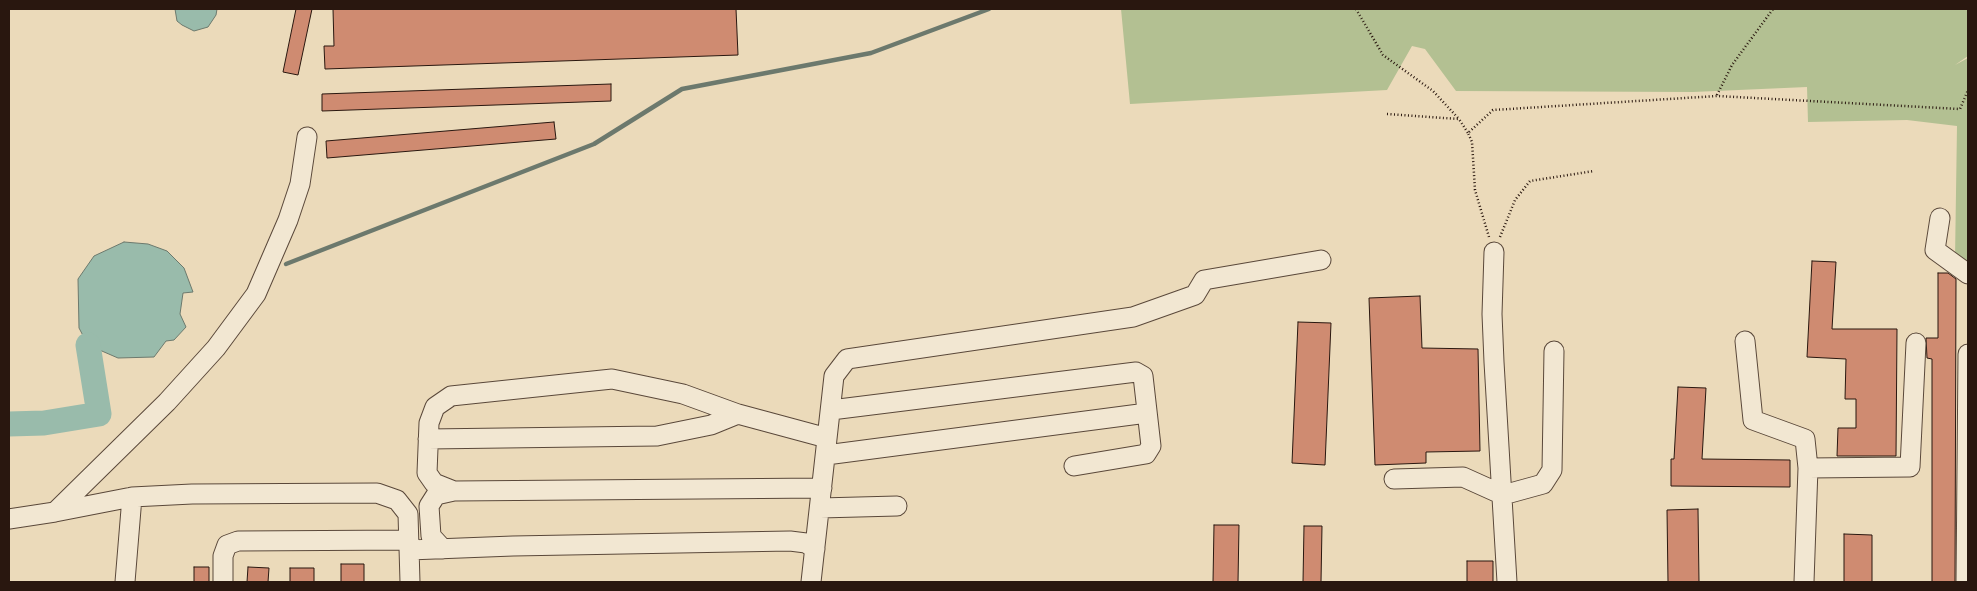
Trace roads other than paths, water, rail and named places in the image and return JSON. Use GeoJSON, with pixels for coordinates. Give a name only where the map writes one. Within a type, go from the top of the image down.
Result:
{"type":"FeatureCollection","features":[{"type":"Feature","properties":{"kind":"street"},"geometry":{"type":"LineString","coordinates":[[55,512],[167,402],[216,348],[256,294],[300,184],[307,137]]}},
{"type":"Feature","properties":{"kind":"street"},"geometry":{"type":"LineString","coordinates":[[1940,218],[1935,250],[1968,274]]}},
{"type":"Feature","properties":{"kind":"street"},"geometry":{"type":"LineString","coordinates":[[1494,252],[1492,314],[1507,582]]}},
{"type":"Feature","properties":{"kind":"street"},"geometry":{"type":"LineString","coordinates":[[811,582],[834,376],[847,359],[1133,317],[1195,295],[1204,280],[1321,260]]}},
{"type":"Feature","properties":{"kind":"street"},"geometry":{"type":"LineString","coordinates":[[1745,341],[1753,420],[1805,439],[1808,468],[1804,582]]}},
{"type":"Feature","properties":{"kind":"street"},"geometry":{"type":"LineString","coordinates":[[1808,468],[1910,467],[1916,343]]}},
{"type":"Feature","properties":{"kind":"street"},"geometry":{"type":"LineString","coordinates":[[1394,479],[1463,477],[1503,495],[1543,484],[1552,470],[1554,351]]}},
{"type":"Feature","properties":{"kind":"street"},"geometry":{"type":"LineString","coordinates":[[1966,582],[1968,354]]}},
{"type":"Feature","properties":{"kind":"street"},"geometry":{"type":"LineString","coordinates":[[831,410],[1136,372],[1143,376],[1151,446],[1146,454],[1074,466]]}},
{"type":"Feature","properties":{"kind":"street"},"geometry":{"type":"LineString","coordinates":[[454,490],[434,483],[427,473],[429,423],[435,407],[451,396],[612,379],[683,394],[827,447],[1147,413]]}},
{"type":"Feature","properties":{"kind":"street"},"geometry":{"type":"LineString","coordinates":[[428,439],[657,436],[711,425],[738,414]]}},
{"type":"Feature","properties":{"kind":"street"},"geometry":{"type":"LineString","coordinates":[[443,549],[432,536],[429,506],[436,495],[454,490],[822,488]]}},
{"type":"Feature","properties":{"kind":"street"},"geometry":{"type":"LineString","coordinates":[[9,518],[55,512],[132,497],[192,494],[377,493],[397,500],[408,514],[410,582]]}},
{"type":"Feature","properties":{"kind":"street"},"geometry":{"type":"LineString","coordinates":[[125,582],[132,497]]}},
{"type":"Feature","properties":{"kind":"street"},"geometry":{"type":"LineString","coordinates":[[820,508],[897,506]]}},
{"type":"Feature","properties":{"kind":"street"},"geometry":{"type":"LineString","coordinates":[[223,582],[224,556],[227,545],[238,541],[409,545],[443,549],[790,541],[806,543],[815,548]]}},
{"type":"Feature","properties":{"kind":"waterway"},"geometry":{"type":"LineString","coordinates":[[286,264],[594,144],[682,89],[871,53],[989,9]]}},
{"type":"Feature","properties":{"kind":"waterway"},"geometry":{"type":"LineString","coordinates":[[9,424],[44,423],[99,414],[88,345]]}}]}
